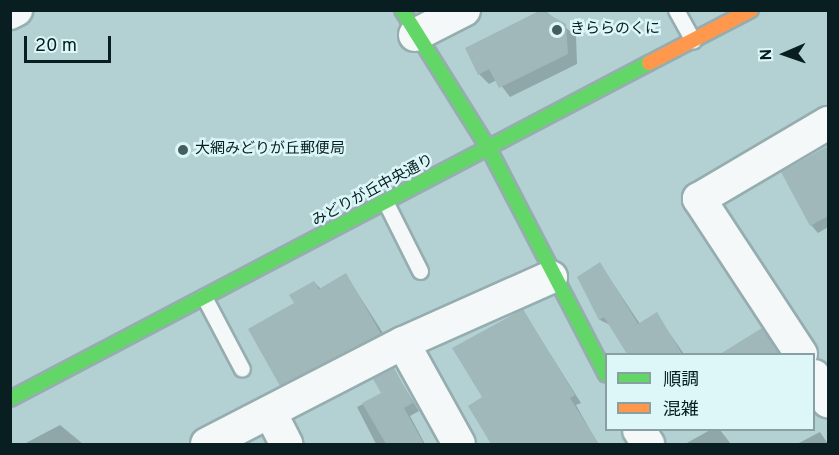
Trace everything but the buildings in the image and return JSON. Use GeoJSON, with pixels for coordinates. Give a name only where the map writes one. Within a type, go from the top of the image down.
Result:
{"type":"FeatureCollection","features":[{"type":"Feature","properties":{"kind":"street"},"geometry":{"type":"LineString","coordinates":[[10,13],[16,10]]}},
{"type":"Feature","properties":{"kind":"street"},"geometry":{"type":"LineString","coordinates":[[464,10],[409,22],[489,149],[551,277],[605,373]]}},
{"type":"Feature","properties":{"kind":"street","name":"みどりが丘中央通り"},"geometry":{"type":"LineString","coordinates":[[10,399],[751,10]]}},
{"type":"Feature","properties":{"kind":"street"},"geometry":{"type":"LineString","coordinates":[[800,353],[699,199],[828,123]]}},
{"type":"Feature","properties":{"kind":"street"},"geometry":{"type":"LineString","coordinates":[[207,444],[403,344],[551,277]]}},
{"type":"Feature","properties":{"kind":"street"},"geometry":{"type":"LineString","coordinates":[[403,344],[459,444]]}},
{"type":"Feature","properties":{"kind":"street"},"geometry":{"type":"LineString","coordinates":[[815,379],[828,401]]}},
{"type":"Feature","properties":{"kind":"street"},"geometry":{"type":"LineString","coordinates":[[270,412],[286,444]]}},
{"type":"Feature","properties":{"kind":"street"},"geometry":{"type":"LineString","coordinates":[[640,431],[648,444]]}},
{"type":"Feature","properties":{"kind":"lane"},"geometry":{"type":"LineString","coordinates":[[676,10],[693,41]]}},
{"type":"Feature","properties":{"kind":"lane"},"geometry":{"type":"LineString","coordinates":[[386,203],[420,271]]}},
{"type":"Feature","properties":{"kind":"lane"},"geometry":{"type":"LineString","coordinates":[[204,297],[242,369]]}},
{"type":"Feature","properties":{"kind":"traffic: fast"},"geometry":{"type":"LineString","coordinates":[[402,10],[489,149],[605,373]]}},
{"type":"Feature","properties":{"kind":"traffic: fast"},"geometry":{"type":"LineString","coordinates":[[10,399],[649,63]]}},
{"type":"Feature","properties":{"kind":"traffic: slow"},"geometry":{"type":"LineString","coordinates":[[649,63],[751,10]]}},
{"type":"Feature","properties":{"kind":"place","name":"きららのくに"},"geometry":{"type":"Point","coordinates":[557,30]}},
{"type":"Feature","properties":{"kind":"place","name":"大網みどりが丘郵便局"},"geometry":{"type":"Point","coordinates":[183,150]}}]}
